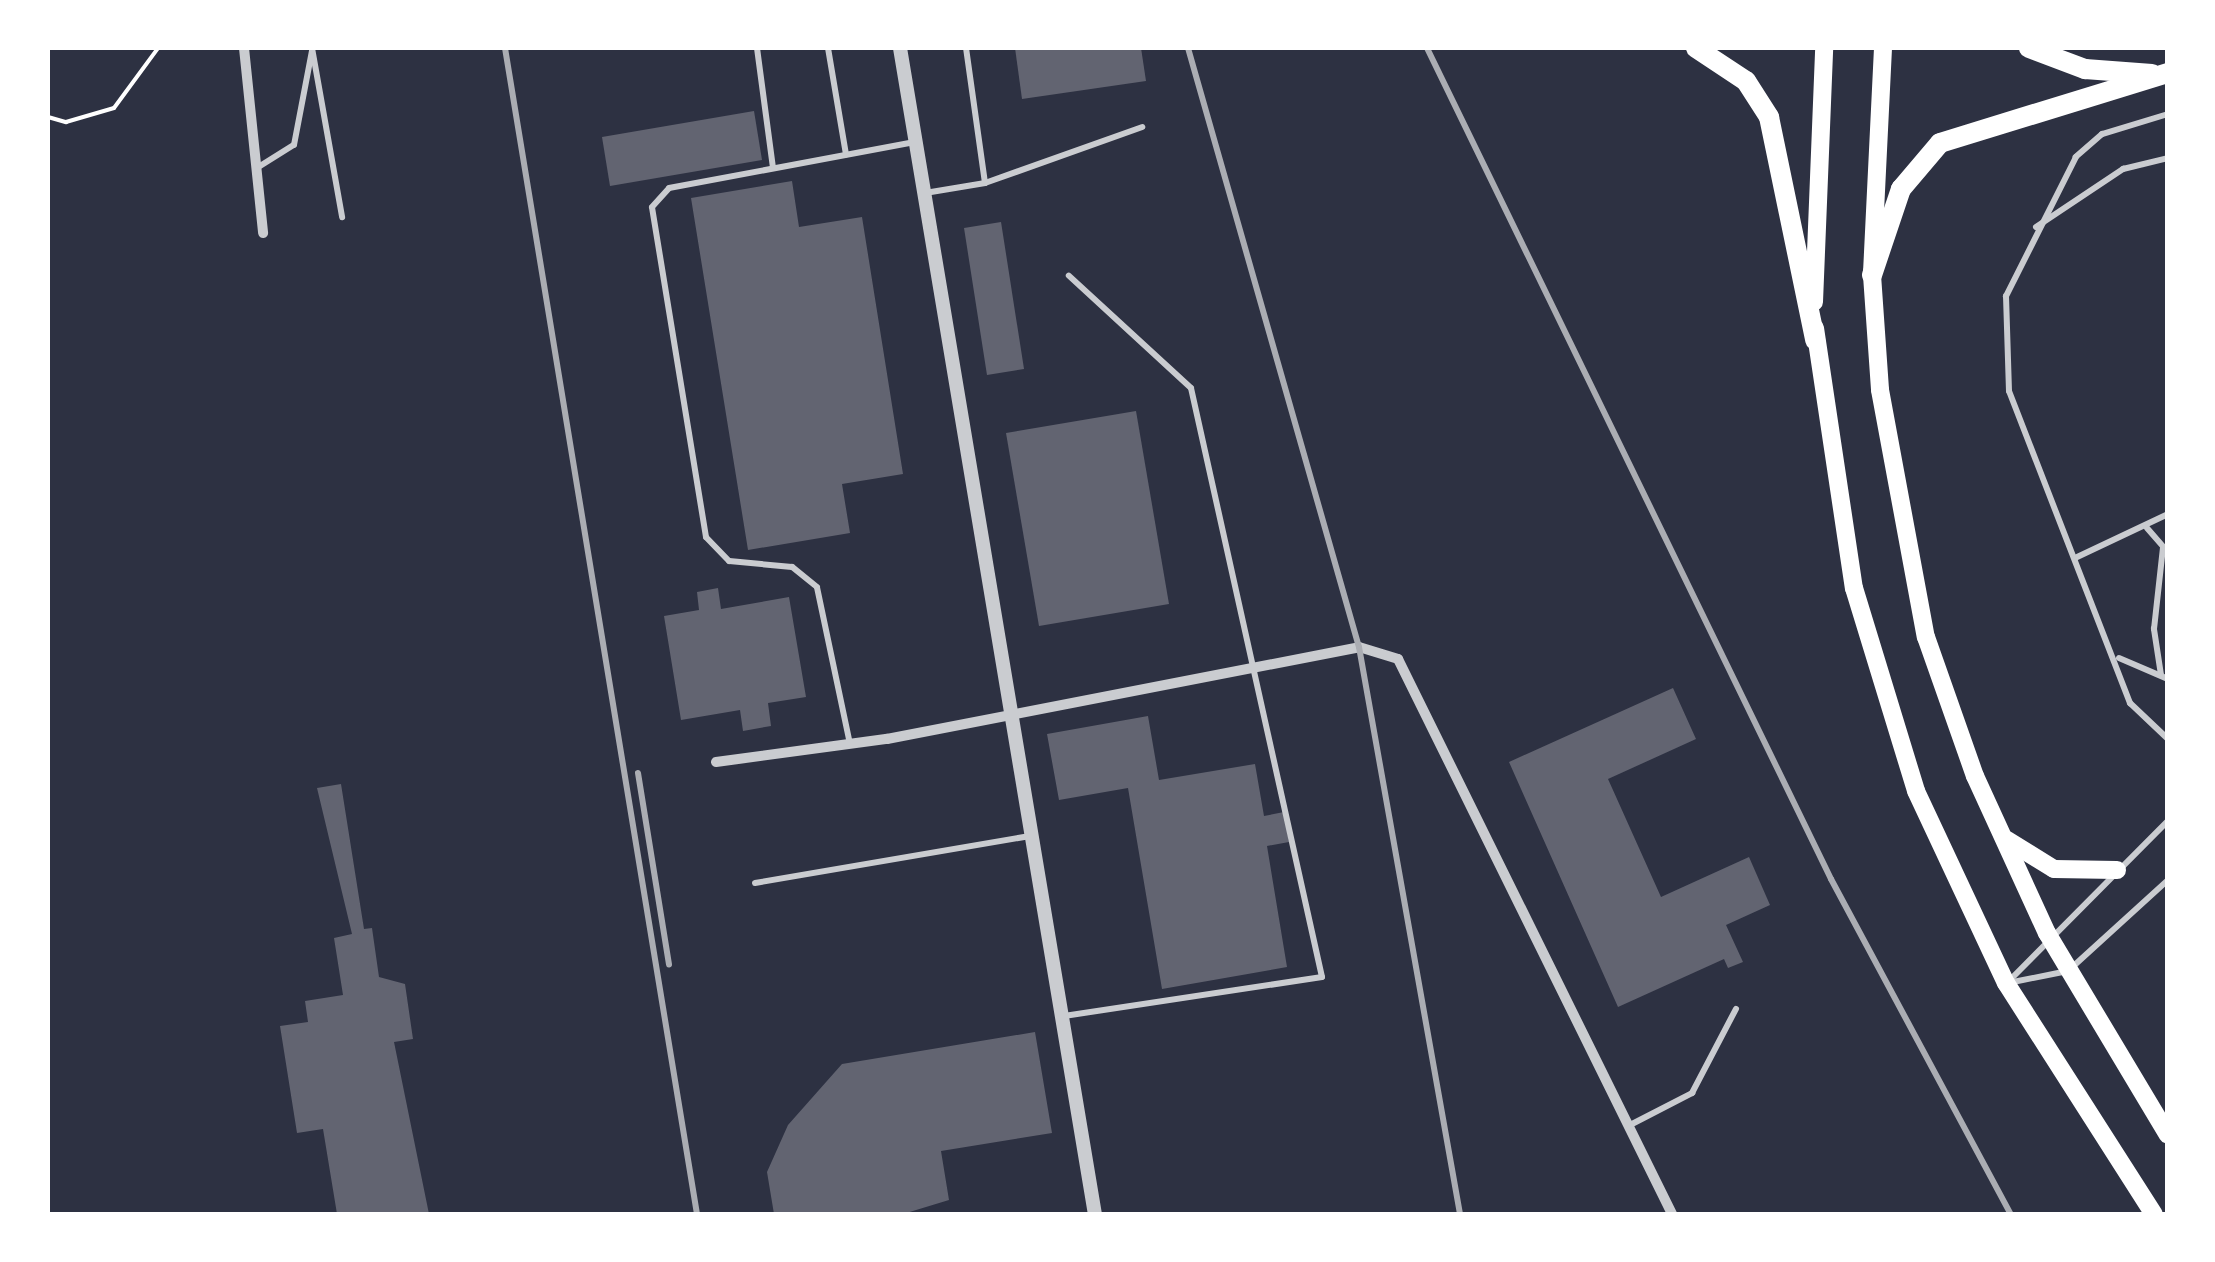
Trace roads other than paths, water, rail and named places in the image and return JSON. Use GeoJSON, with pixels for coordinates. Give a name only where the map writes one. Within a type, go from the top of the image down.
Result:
{"type":"FeatureCollection","features":[{"type":"Feature","properties":{"kind":"highway"},"geometry":{"type":"LineString","coordinates":[[1696,48],[1746,81],[1769,117],[1816,340]]}},
{"type":"Feature","properties":{"kind":"highway"},"geometry":{"type":"LineString","coordinates":[[2029,48],[2111,74],[2168,73]]}},
{"type":"Feature","properties":{"kind":"highway"},"geometry":{"type":"LineString","coordinates":[[1872,275],[1901,188],[1940,142],[2168,73]]}},
{"type":"Feature","properties":{"kind":"main road"},"geometry":{"type":"LineString","coordinates":[[1824,48],[1813,172],[1816,340],[1837,497],[1882,689],[1923,807],[2006,983],[2154,1214]]}},
{"type":"Feature","properties":{"kind":"main road"},"geometry":{"type":"LineString","coordinates":[[1883,48],[1872,275],[1896,510],[1926,638],[2003,836],[2047,933],[2168,1135]]}},
{"type":"Feature","properties":{"kind":"main road"},"geometry":{"type":"LineString","coordinates":[[2003,836],[2054,869],[2118,870]]}},
{"type":"Feature","properties":{"kind":"street"},"geometry":{"type":"LineString","coordinates":[[244,48],[260,166],[263,233]]}},
{"type":"Feature","properties":{"kind":"street"},"geometry":{"type":"LineString","coordinates":[[900,48],[1095,1214]]}},
{"type":"Feature","properties":{"kind":"street"},"geometry":{"type":"LineString","coordinates":[[716,762],[850,744],[1251,668],[1374,649],[1416,680],[1672,1214]]}},
{"type":"Feature","properties":{"kind":"lane"},"geometry":{"type":"LineString","coordinates":[[260,166],[294,145],[312,48]]}},
{"type":"Feature","properties":{"kind":"lane"},"geometry":{"type":"LineString","coordinates":[[312,48],[342,216]]}},
{"type":"Feature","properties":{"kind":"lane"},"geometry":{"type":"LineString","coordinates":[[758,48],[773,168]]}},
{"type":"Feature","properties":{"kind":"lane"},"geometry":{"type":"LineString","coordinates":[[828,48],[846,154]]}},
{"type":"Feature","properties":{"kind":"lane"},"geometry":{"type":"LineString","coordinates":[[966,48],[985,184]]}},
{"type":"Feature","properties":{"kind":"lane"},"geometry":{"type":"LineString","coordinates":[[2168,114],[2102,134],[2076,157],[2032,231],[2006,296],[2010,392],[2074,558],[2118,658],[2130,703],[2168,740]]}},
{"type":"Feature","properties":{"kind":"lane"},"geometry":{"type":"LineString","coordinates":[[924,194],[985,184],[1142,127]]}},
{"type":"Feature","properties":{"kind":"lane"},"geometry":{"type":"LineString","coordinates":[[850,744],[818,587],[792,568],[728,561],[706,537],[652,220],[656,195],[669,188],[916,142]]}},
{"type":"Feature","properties":{"kind":"lane"},"geometry":{"type":"LineString","coordinates":[[2032,231],[2123,169],[2168,158]]}},
{"type":"Feature","properties":{"kind":"lane"},"geometry":{"type":"LineString","coordinates":[[1062,1016],[1322,977],[1283,772],[1251,668],[1191,388],[1069,276]]}},
{"type":"Feature","properties":{"kind":"lane"},"geometry":{"type":"LineString","coordinates":[[2074,558],[2146,528],[2168,514]]}},
{"type":"Feature","properties":{"kind":"lane"},"geometry":{"type":"LineString","coordinates":[[2146,528],[2165,549],[2154,629],[2164,677]]}},
{"type":"Feature","properties":{"kind":"lane"},"geometry":{"type":"LineString","coordinates":[[2118,658],[2164,677]]}},
{"type":"Feature","properties":{"kind":"lane"},"geometry":{"type":"LineString","coordinates":[[2006,983],[2047,933],[2168,820]]}},
{"type":"Feature","properties":{"kind":"lane"},"geometry":{"type":"LineString","coordinates":[[755,883],[1031,836]]}},
{"type":"Feature","properties":{"kind":"lane"},"geometry":{"type":"LineString","coordinates":[[2006,983],[2068,971],[2168,880]]}},
{"type":"Feature","properties":{"kind":"lane"},"geometry":{"type":"LineString","coordinates":[[1632,1124],[1692,1092],[1736,1008]]}},
{"type":"Feature","properties":{"kind":"railway"},"geometry":{"type":"LineString","coordinates":[[505,48],[697,1214]]}},
{"type":"Feature","properties":{"kind":"railway"},"geometry":{"type":"LineString","coordinates":[[1188,48],[1359,647],[1460,1214]]}},
{"type":"Feature","properties":{"kind":"railway"},"geometry":{"type":"LineString","coordinates":[[1427,48],[1831,879],[2011,1214]]}},
{"type":"Feature","properties":{"kind":"railway"},"geometry":{"type":"LineString","coordinates":[[638,773],[669,965]]}}]}
